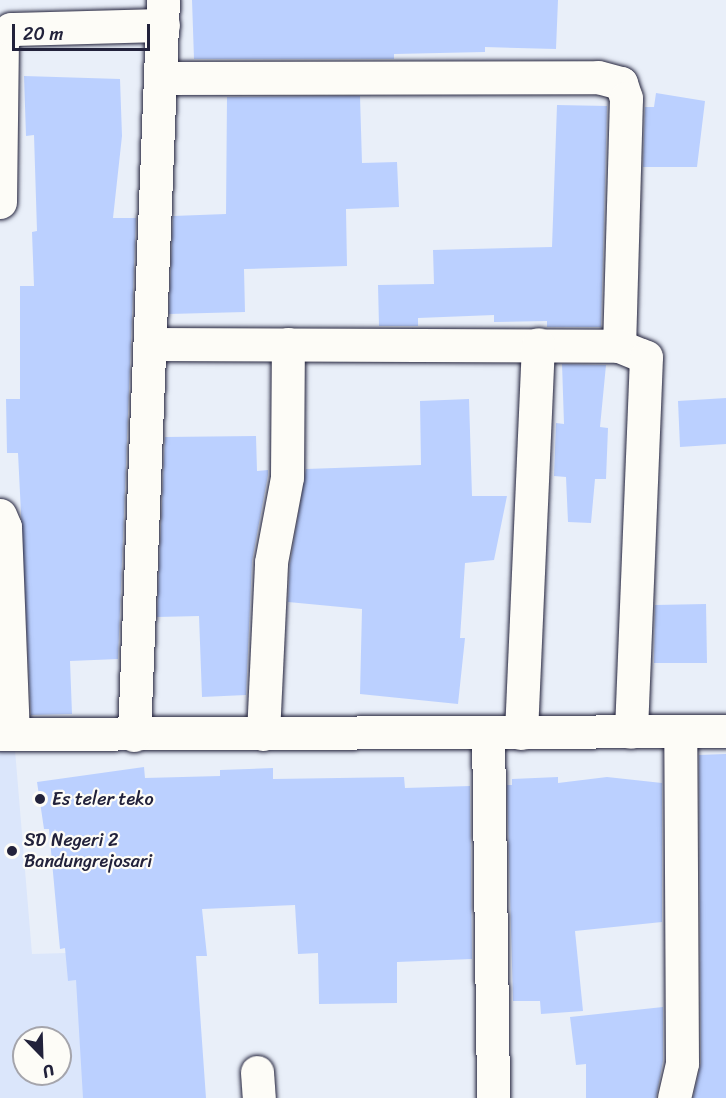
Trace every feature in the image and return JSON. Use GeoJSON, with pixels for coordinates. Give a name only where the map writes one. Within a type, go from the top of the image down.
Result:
{"type":"FeatureCollection","features":[{"type":"Feature","properties":{"kind":"street"},"geometry":{"type":"LineString","coordinates":[[0,202],[2,40],[11,29],[163,12],[134,735]]}},
{"type":"Feature","properties":{"kind":"street"},"geometry":{"type":"LineString","coordinates":[[160,78],[598,76],[621,83],[626,98],[619,346]]}},
{"type":"Feature","properties":{"kind":"street"},"geometry":{"type":"LineString","coordinates":[[151,344],[619,346],[646,357],[648,378],[631,732]]}},
{"type":"Feature","properties":{"kind":"street"},"geometry":{"type":"LineString","coordinates":[[263,734],[270,582],[287,477],[288,344]]}},
{"type":"Feature","properties":{"kind":"street"},"geometry":{"type":"LineString","coordinates":[[521,733],[538,345]]}},
{"type":"Feature","properties":{"kind":"street"},"geometry":{"type":"LineString","coordinates":[[0,515],[5,527],[6,734],[726,731]]}},
{"type":"Feature","properties":{"kind":"street"},"geometry":{"type":"LineString","coordinates":[[675,1098],[682,1063],[680,731]]}},
{"type":"Feature","properties":{"kind":"street"},"geometry":{"type":"LineString","coordinates":[[488,732],[493,1098]]}},
{"type":"Feature","properties":{"kind":"shaded area","name":"SD Negeri 2 Bandungrejosari"},"geometry":{"type":"Polygon","coordinates":[[[0,750],[15,750],[32,954],[100,952],[137,1098],[0,1098],[0,750]]]}},
{"type":"Feature","properties":{"kind":"building"},"geometry":{"type":"Polygon","coordinates":[[[192,0],[558,0],[556,49],[485,47],[485,52],[394,54],[394,59],[194,59],[192,0]]]}},
{"type":"Feature","properties":{"kind":"building"},"geometry":{"type":"Polygon","coordinates":[[[24,76],[120,79],[122,136],[113,218],[136,218],[118,659],[70,661],[72,714],[31,715],[18,453],[7,453],[6,399],[20,399],[20,286],[34,286],[32,232],[37,231],[34,135],[26,136],[24,76]]]}},
{"type":"Feature","properties":{"kind":"building"},"geometry":{"type":"Polygon","coordinates":[[[656,93],[705,101],[697,167],[643,167],[645,107],[654,107],[656,93]]]}},
{"type":"Feature","properties":{"kind":"building"},"geometry":{"type":"Polygon","coordinates":[[[360,96],[362,163],[397,162],[399,207],[346,209],[347,266],[244,269],[245,312],[169,314],[173,216],[226,214],[227,97],[360,96]]]}},
{"type":"Feature","properties":{"kind":"building"},"geometry":{"type":"Polygon","coordinates":[[[557,105],[607,106],[601,327],[547,327],[547,321],[494,322],[494,315],[418,318],[418,326],[379,326],[378,285],[434,284],[433,250],[552,247],[557,105]]]}},
{"type":"Feature","properties":{"kind":"building"},"geometry":{"type":"Polygon","coordinates":[[[562,364],[606,365],[600,427],[608,428],[606,479],[595,479],[591,523],[568,522],[566,477],[554,476],[556,423],[564,424],[562,364]]]}},
{"type":"Feature","properties":{"kind":"building"},"geometry":{"type":"Polygon","coordinates":[[[726,398],[726,444],[680,447],[678,401],[726,398]]]}},
{"type":"Feature","properties":{"kind":"building"},"geometry":{"type":"Polygon","coordinates":[[[469,399],[472,496],[507,496],[494,560],[465,563],[460,638],[465,638],[458,704],[360,694],[362,609],[288,602],[290,564],[306,469],[421,465],[420,401],[469,399]]]}},
{"type":"Feature","properties":{"kind":"building"},"geometry":{"type":"Polygon","coordinates":[[[256,436],[257,471],[268,470],[268,475],[252,561],[246,695],[202,697],[199,616],[157,617],[165,437],[256,436]]]}},
{"type":"Feature","properties":{"kind":"building"},"geometry":{"type":"Polygon","coordinates":[[[706,604],[707,663],[654,663],[655,605],[706,604]]]}},
{"type":"Feature","properties":{"kind":"building"},"geometry":{"type":"Polygon","coordinates":[[[726,754],[726,1098],[693,1098],[701,1063],[699,755],[726,754]]]}},
{"type":"Feature","properties":{"kind":"building"},"geometry":{"type":"Polygon","coordinates":[[[144,767],[145,778],[220,776],[220,770],[273,768],[273,779],[404,777],[405,788],[470,786],[472,959],[397,962],[397,1003],[319,1004],[318,953],[298,954],[295,905],[202,909],[207,956],[196,956],[206,1098],[83,1098],[76,980],[68,981],[65,948],[60,949],[49,829],[44,829],[37,782],[144,767]]]}},
{"type":"Feature","properties":{"kind":"building"},"geometry":{"type":"Polygon","coordinates":[[[558,777],[558,783],[607,777],[662,783],[662,922],[575,931],[583,1011],[541,1014],[540,1001],[513,1001],[507,785],[512,785],[512,779],[558,777]]]}},
{"type":"Feature","properties":{"kind":"building"},"geometry":{"type":"Polygon","coordinates":[[[663,1007],[663,1061],[656,1098],[586,1098],[586,1064],[576,1065],[570,1017],[663,1007]]]}},
{"type":"Feature","properties":{"kind":"place","name":"Es teler teko"},"geometry":{"type":"Point","coordinates":[40,799]}},
{"type":"Feature","properties":{"kind":"place","name":"SD Negeri 2 Bandungrejosari"},"geometry":{"type":"Point","coordinates":[12,851]}}]}
